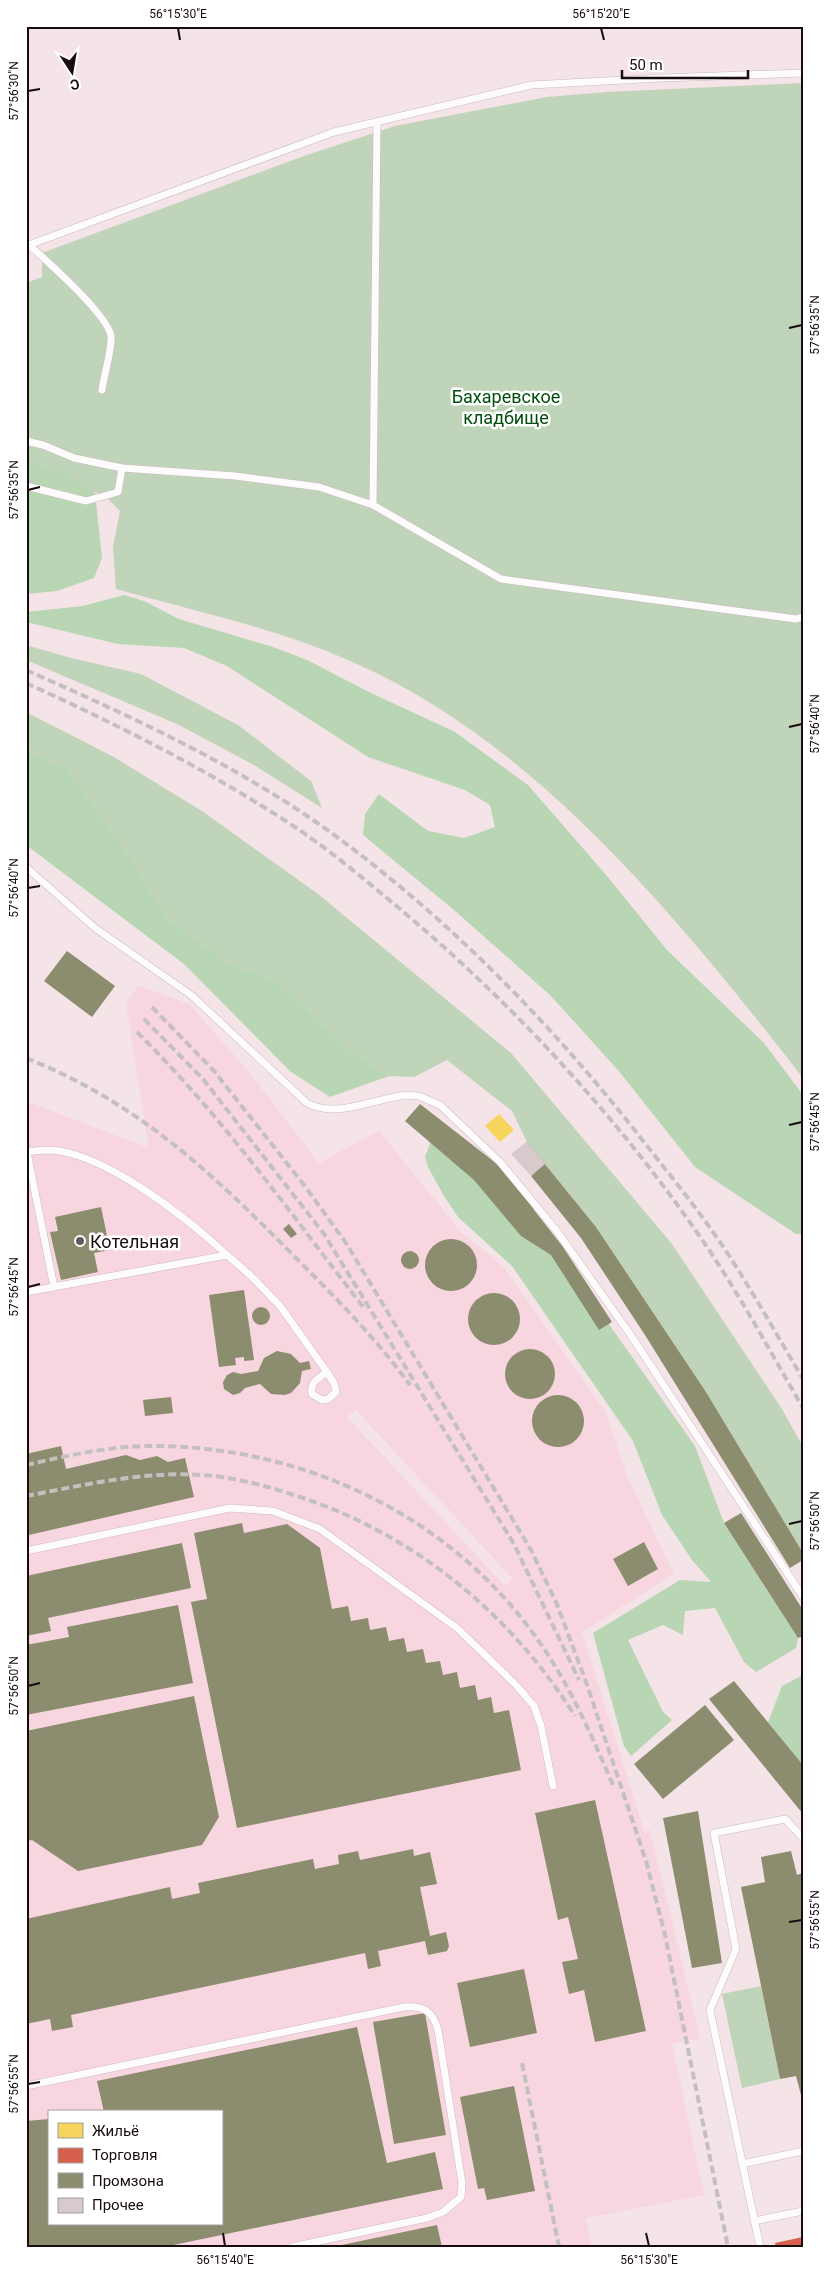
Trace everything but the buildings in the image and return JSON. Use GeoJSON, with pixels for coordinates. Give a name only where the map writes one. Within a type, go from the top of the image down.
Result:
{"type":"FeatureCollection","features":[{"type":"Feature","properties":{"kind":"lane"},"geometry":{"type":"LineString","coordinates":[[102,390],[111,337],[107,325],[61,274],[28,245],[334,132],[531,85],[803,73]]}},
{"type":"Feature","properties":{"kind":"lane"},"geometry":{"type":"LineString","coordinates":[[373,505],[376,122]]}},
{"type":"Feature","properties":{"kind":"lane"},"geometry":{"type":"LineString","coordinates":[[26,442],[43,445],[74,458],[122,468],[235,476],[319,487],[373,505],[501,579],[796,619],[803,617]]}},
{"type":"Feature","properties":{"kind":"lane"},"geometry":{"type":"LineString","coordinates":[[26,486],[86,501],[118,492],[122,468]]}},
{"type":"Feature","properties":{"kind":"lane"},"geometry":{"type":"LineString","coordinates":[[26,868],[94,928],[191,995],[307,1103],[317,1108],[330,1110],[407,1095],[419,1096],[440,1105],[500,1162],[556,1230],[630,1334],[803,1597]]}},
{"type":"Feature","properties":{"kind":"lane"},"geometry":{"type":"LineString","coordinates":[[54,1287],[27,1150],[48,1150],[67,1153],[100,1166],[172,1208],[250,1274],[280,1306],[326,1372]]}},
{"type":"Feature","properties":{"kind":"lane"},"geometry":{"type":"LineString","coordinates":[[26,1292],[227,1255]]}},
{"type":"Feature","properties":{"kind":"lane"},"geometry":{"type":"LineString","coordinates":[[26,1551],[230,1508],[274,1511],[320,1529],[457,1628],[516,1685],[534,1706],[541,1726],[553,1786]]}},
{"type":"Feature","properties":{"kind":"lane"},"geometry":{"type":"LineString","coordinates":[[760,2247],[710,2010],[736,1949],[714,1833],[785,1819],[803,1838]]}},
{"type":"Feature","properties":{"kind":"lane"},"geometry":{"type":"LineString","coordinates":[[26,2086],[404,2007],[417,2006],[428,2010],[435,2019],[438,2030],[462,2183],[460,2197],[442,2212],[428,2218],[292,2247]]}},
{"type":"Feature","properties":{"kind":"lane"},"geometry":{"type":"LineString","coordinates":[[742,2164],[803,2151]]}},
{"type":"Feature","properties":{"kind":"lane"},"geometry":{"type":"LineString","coordinates":[[754,2221],[803,2211]]}},
{"type":"Feature","properties":{"kind":"shaded area"},"geometry":{"type":"Polygon","coordinates":[[[138,986],[189,1004],[248,1071],[319,1163],[379,1131],[461,1232],[503,1266],[606,1413],[627,1476],[674,1574],[582,1632],[644,1831],[650,1830],[700,2038],[672,2044],[704,2195],[586,2218],[592,2247],[26,2247],[26,1101],[149,1148],[126,1003],[138,986]],[[356,1410],[347,1417],[505,1586],[513,1579],[356,1410]]]}},
{"type":"Feature","properties":{"kind":"green space","name":"Бахаревское кладбище"},"geometry":{"type":"Polygon","coordinates":[[[803,83],[803,1078],[708,959],[657,901],[603,844],[547,790],[487,741],[424,699],[357,664],[328,652],[269,631],[116,589],[113,547],[120,511],[105,496],[26,467],[26,283],[42,277],[42,253],[304,156],[395,126],[547,97],[607,92],[803,83]]]}},
{"type":"Feature","properties":{"kind":"green space"},"geometry":{"type":"Polygon","coordinates":[[[26,462],[66,474],[95,493],[102,558],[94,578],[57,591],[26,594],[26,462]]]}},
{"type":"Feature","properties":{"kind":"green space"},"geometry":{"type":"Polygon","coordinates":[[[124,595],[144,601],[179,619],[273,647],[307,660],[369,692],[455,732],[528,785],[607,876],[667,950],[764,1043],[803,1095],[803,1234],[796,1234],[695,1167],[618,1070],[550,995],[454,910],[363,835],[365,814],[379,794],[428,831],[464,838],[495,827],[490,805],[465,790],[368,757],[227,666],[184,648],[118,644],[26,622],[26,612],[83,606],[124,595]]]}},
{"type":"Feature","properties":{"kind":"green space"},"geometry":{"type":"Polygon","coordinates":[[[26,645],[71,658],[141,674],[238,725],[311,781],[322,808],[254,765],[177,724],[26,660],[26,645]]]}},
{"type":"Feature","properties":{"kind":"green space"},"geometry":{"type":"Polygon","coordinates":[[[26,712],[112,756],[202,811],[318,894],[511,1053],[672,1244],[782,1409],[803,1447],[803,1553],[706,1392],[596,1227],[527,1142],[512,1111],[447,1060],[414,1077],[389,1076],[354,1053],[277,981],[229,963],[168,919],[129,855],[68,769],[26,750],[26,712]]]}},
{"type":"Feature","properties":{"kind":"green space"},"geometry":{"type":"Polygon","coordinates":[[[26,750],[68,769],[129,855],[168,919],[229,963],[277,981],[354,1053],[389,1076],[330,1097],[291,1072],[184,964],[26,845],[26,750]]]}},
{"type":"Feature","properties":{"kind":"green space"},"geometry":{"type":"Polygon","coordinates":[[[433,1136],[543,1231],[695,1446],[724,1523],[798,1638],[796,1648],[756,1672],[744,1662],[715,1608],[685,1611],[683,1635],[663,1625],[628,1640],[663,1712],[672,1720],[631,1756],[624,1746],[593,1633],[680,1580],[711,1582],[692,1560],[662,1515],[633,1441],[512,1266],[458,1217],[444,1196],[428,1167],[425,1157],[433,1136]]]}},
{"type":"Feature","properties":{"kind":"green space"},"geometry":{"type":"Polygon","coordinates":[[[803,1675],[803,1765],[768,1722],[782,1686],[803,1675]]]}},
{"type":"Feature","properties":{"kind":"green space"},"geometry":{"type":"Polygon","coordinates":[[[761,1986],[780,2079],[742,2088],[722,1994],[761,1986]]]}},
{"type":"Feature","properties":{"kind":"railway"},"geometry":{"type":"LineString","coordinates":[[26,670],[180,742],[291,805],[371,863],[457,937],[498,976],[575,1059],[612,1102],[678,1186],[728,1254],[803,1379]]}},
{"type":"Feature","properties":{"kind":"railway"},"geometry":{"type":"LineString","coordinates":[[26,683],[188,763],[296,828],[339,859],[380,893],[438,942],[480,981],[561,1063],[636,1151],[671,1197],[731,1284],[803,1408]]}},
{"type":"Feature","properties":{"kind":"railway"},"geometry":{"type":"LineString","coordinates":[[152,1007],[214,1071],[304,1185],[346,1243],[531,1550],[556,1602],[585,1679],[646,1861],[665,1935],[728,2247]]}},
{"type":"Feature","properties":{"kind":"railway"},"geometry":{"type":"LineString","coordinates":[[144,1019],[203,1079],[324,1234],[514,1544],[579,1680]]}},
{"type":"Feature","properties":{"kind":"railway"},"geometry":{"type":"LineString","coordinates":[[137,1032],[227,1131],[364,1308]]}},
{"type":"Feature","properties":{"kind":"railway"},"geometry":{"type":"LineString","coordinates":[[26,1058],[65,1075],[102,1095],[169,1141],[200,1167],[261,1223],[338,1301],[383,1350],[410,1385]]}},
{"type":"Feature","properties":{"kind":"railway"},"geometry":{"type":"LineString","coordinates":[[26,1465],[86,1452],[115,1448],[145,1446],[203,1449],[260,1458],[315,1473],[367,1495],[417,1523],[463,1558],[504,1597],[540,1643],[562,1677],[614,1787]]}},
{"type":"Feature","properties":{"kind":"railway"},"geometry":{"type":"LineString","coordinates":[[26,1496],[92,1483],[136,1477],[180,1474],[202,1475],[262,1485],[340,1512],[381,1532],[419,1555],[456,1582],[489,1611],[521,1644],[575,1716]]}},
{"type":"Feature","properties":{"kind":"railway"},"geometry":{"type":"LineString","coordinates":[[522,2063],[559,2247]]}},
{"type":"Feature","properties":{"kind":"place","name":"Котельная"},"geometry":{"type":"Point","coordinates":[80,1241]}}]}
